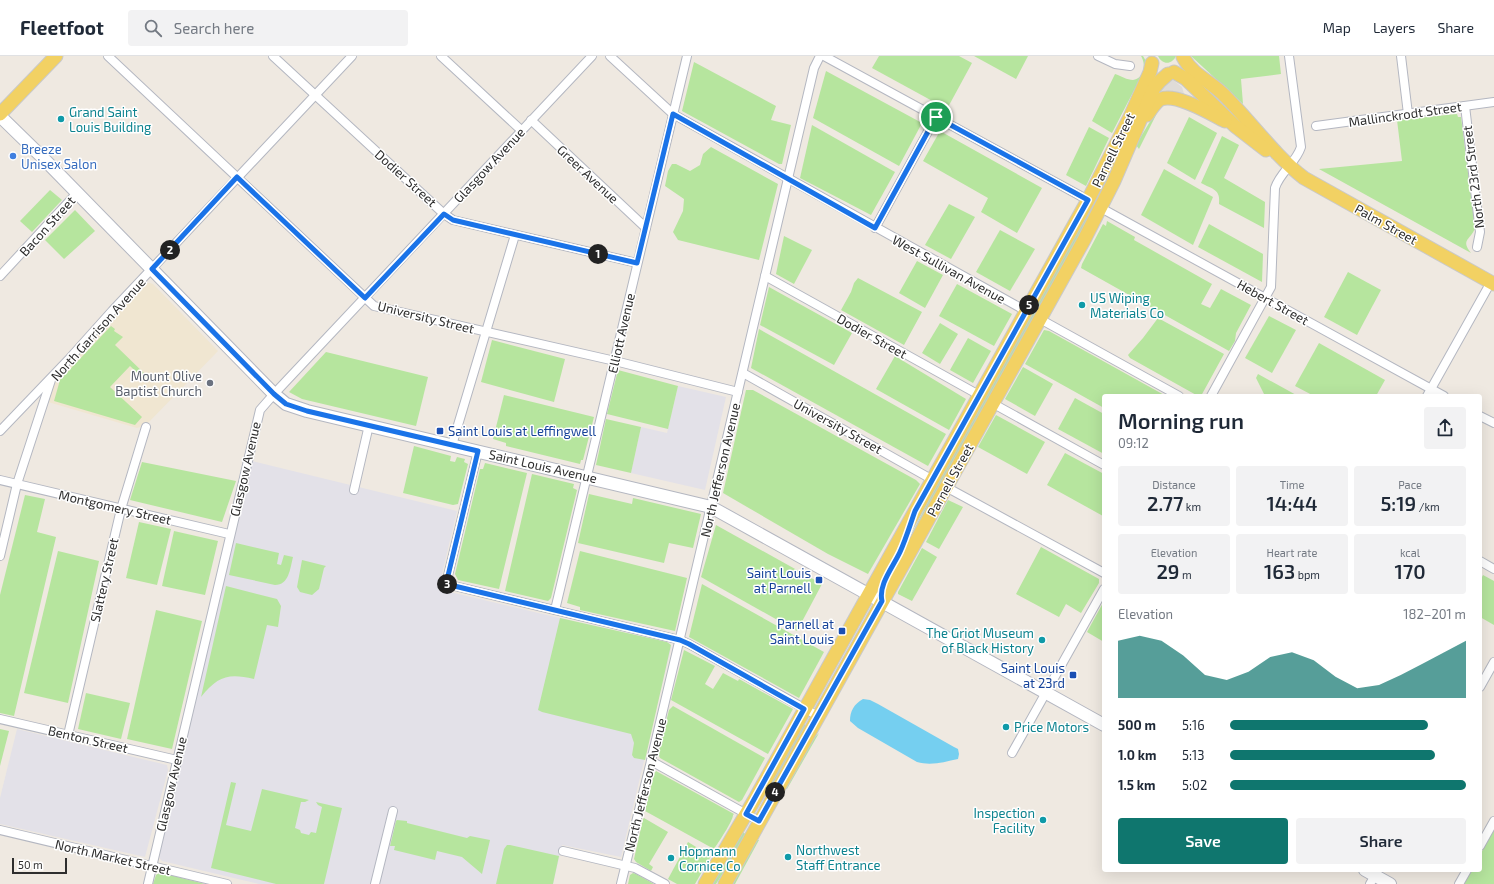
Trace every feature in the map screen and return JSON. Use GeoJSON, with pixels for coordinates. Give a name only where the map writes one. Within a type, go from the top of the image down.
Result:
{"type":"FeatureCollection","features":[{"type":"Feature","properties":{"kind":"main road"},"geometry":{"type":"LineString","coordinates":[[0,115],[56,56]]}},
{"type":"Feature","properties":{"kind":"main road"},"geometry":{"type":"LineString","coordinates":[[1183,57],[1191,70],[1215,86],[1226,96],[1285,162]]}},
{"type":"Feature","properties":{"kind":"main road","name":"Parnell Street"},"geometry":{"type":"LineString","coordinates":[[724,884],[1101,208],[1134,137],[1154,88],[1160,81],[1179,66],[1183,57]]}},
{"type":"Feature","properties":{"kind":"main road"},"geometry":{"type":"LineString","coordinates":[[1152,59],[1160,72],[1171,73],[1186,79],[1235,126],[1266,150],[1285,162]]}},
{"type":"Feature","properties":{"kind":"main road","name":"Parnell Street"},"geometry":{"type":"LineString","coordinates":[[705,884],[746,814],[1088,200],[1150,72],[1152,59]]}},
{"type":"Feature","properties":{"kind":"main road"},"geometry":{"type":"LineString","coordinates":[[1134,137],[1154,106],[1160,100],[1166,98],[1185,102],[1235,126]]}},
{"type":"Feature","properties":{"kind":"main road","name":"Palm Street"},"geometry":{"type":"LineString","coordinates":[[1285,162],[1317,186],[1492,283]]}},
{"type":"Feature","properties":{"kind":"main road"},"geometry":{"type":"LineString","coordinates":[[882,601],[881,594],[884,585],[900,552],[915,511]]}},
{"type":"Feature","properties":{"kind":"street","name":"University Street"},"geometry":{"type":"LineString","coordinates":[[108,56],[374,306],[615,361],[738,392]]}},
{"type":"Feature","properties":{"kind":"street","name":"Dodier Street"},"geometry":{"type":"LineString","coordinates":[[273,56],[444,214],[453,220],[637,263]]}},
{"type":"Feature","properties":{"kind":"street","name":"North Garrison Avenue"},"geometry":{"type":"LineString","coordinates":[[0,556],[17,484],[52,378],[237,177],[352,56]]}},
{"type":"Feature","properties":{"kind":"street"},"geometry":{"type":"LineString","coordinates":[[441,56],[521,130]]}},
{"type":"Feature","properties":{"kind":"street","name":"Glasgow Avenue"},"geometry":{"type":"LineString","coordinates":[[148,884],[258,414],[262,407],[274,394],[592,56]]}},
{"type":"Feature","properties":{"kind":"street","name":"West Sullivan Avenue"},"geometry":{"type":"LineString","coordinates":[[610,56],[673,114],[788,180],[1026,311]]}},
{"type":"Feature","properties":{"kind":"street","name":"Elliott Avenue"},"geometry":{"type":"LineString","coordinates":[[555,610],[687,56]]}},
{"type":"Feature","properties":{"kind":"street","name":"North Jefferson Avenue"},"geometry":{"type":"LineString","coordinates":[[621,884],[680,640],[814,68],[820,56]]}},
{"type":"Feature","properties":{"kind":"street"},"geometry":{"type":"LineString","coordinates":[[824,56],[1088,200]]}},
{"type":"Feature","properties":{"kind":"street"},"geometry":{"type":"LineString","coordinates":[[1098,56],[1115,64],[1130,66]]}},
{"type":"Feature","properties":{"kind":"street"},"geometry":{"type":"LineString","coordinates":[[1212,394],[1266,298],[1272,281],[1275,188],[1285,162],[1300,152],[1301,143],[1289,56]]}},
{"type":"Feature","properties":{"kind":"street"},"geometry":{"type":"LineString","coordinates":[[1401,56],[1408,114]]}},
{"type":"Feature","properties":{"kind":"street","name":"Mallinckrodt Street"},"geometry":{"type":"LineString","coordinates":[[1316,126],[1494,102]]}},
{"type":"Feature","properties":{"kind":"street","name":"North 23rd Street"},"geometry":{"type":"LineString","coordinates":[[1465,106],[1480,232],[1477,247]]}},
{"type":"Feature","properties":{"kind":"street","name":"Saint Louis Avenue"},"geometry":{"type":"LineString","coordinates":[[0,115],[274,394],[286,404],[711,507],[1102,724]]}},
{"type":"Feature","properties":{"kind":"street"},"geometry":{"type":"LineString","coordinates":[[875,228],[936,117]]}},
{"type":"Feature","properties":{"kind":"street","name":"Greer Avenue"},"geometry":{"type":"LineString","coordinates":[[531,120],[646,228]]}},
{"type":"Feature","properties":{"kind":"street","name":"Bacon Street"},"geometry":{"type":"LineString","coordinates":[[0,276],[77,193]]}},
{"type":"Feature","properties":{"kind":"street","name":"Hebert Street"},"geometry":{"type":"LineString","coordinates":[[1101,208],[1266,298],[1429,392]]}},
{"type":"Feature","properties":{"kind":"street"},"geometry":{"type":"LineString","coordinates":[[452,445],[515,235]]}},
{"type":"Feature","properties":{"kind":"street","name":"Dodier Street"},"geometry":{"type":"LineString","coordinates":[[765,276],[979,395]]}},
{"type":"Feature","properties":{"kind":"street"},"geometry":{"type":"LineString","coordinates":[[1429,392],[1492,283]]}},
{"type":"Feature","properties":{"kind":"street"},"geometry":{"type":"LineString","coordinates":[[1040,319],[1175,394]]}},
{"type":"Feature","properties":{"kind":"street","name":"University Street"},"geometry":{"type":"LineString","coordinates":[[743,373],[933,480]]}},
{"type":"Feature","properties":{"kind":"street"},"geometry":{"type":"LineString","coordinates":[[0,431],[52,378]]}},
{"type":"Feature","properties":{"kind":"street"},"geometry":{"type":"LineString","coordinates":[[992,403],[1102,464]]}},
{"type":"Feature","properties":{"kind":"street"},"geometry":{"type":"LineString","coordinates":[[1482,417],[1494,423]]}},
{"type":"Feature","properties":{"kind":"street"},"geometry":{"type":"LineString","coordinates":[[354,490],[369,425]]}},
{"type":"Feature","properties":{"kind":"street","name":"Slattery Street"},"geometry":{"type":"LineString","coordinates":[[68,735],[121,509],[146,427]]}},
{"type":"Feature","properties":{"kind":"street"},"geometry":{"type":"LineString","coordinates":[[478,451],[446,584],[680,640],[818,716]]}},
{"type":"Feature","properties":{"kind":"street","name":"Montgomery Street"},"geometry":{"type":"LineString","coordinates":[[0,480],[229,534]]}},
{"type":"Feature","properties":{"kind":"street"},"geometry":{"type":"LineString","coordinates":[[946,487],[1102,572]]}},
{"type":"Feature","properties":{"kind":"street"},"geometry":{"type":"LineString","coordinates":[[1482,562],[1494,569]]}},
{"type":"Feature","properties":{"kind":"street"},"geometry":{"type":"LineString","coordinates":[[1012,752],[1102,593]]}},
{"type":"Feature","properties":{"kind":"street"},"geometry":{"type":"LineString","coordinates":[[1483,674],[1494,662]]}},
{"type":"Feature","properties":{"kind":"street","name":"Benton Street"},"geometry":{"type":"LineString","coordinates":[[0,719],[177,760]]}},
{"type":"Feature","properties":{"kind":"street"},"geometry":{"type":"LineString","coordinates":[[651,761],[759,821]]}},
{"type":"Feature","properties":{"kind":"street"},"geometry":{"type":"LineString","coordinates":[[375,884],[393,811]]}},
{"type":"Feature","properties":{"kind":"street"},"geometry":{"type":"LineString","coordinates":[[1482,842],[1494,821]]}},
{"type":"Feature","properties":{"kind":"street","name":"North Market Street"},"geometry":{"type":"LineString","coordinates":[[0,830],[226,884]]}},
{"type":"Feature","properties":{"kind":"street"},"geometry":{"type":"LineString","coordinates":[[562,851],[638,869],[665,884]]}},
{"type":"Feature","properties":{"kind":"street"},"geometry":{"type":"LineString","coordinates":[[1459,884],[1466,872]]}},
{"type":"Feature","properties":{"kind":"street"},"geometry":{"type":"LineString","coordinates":[[1372,875],[1390,884]]}},
{"type":"Feature","properties":{"kind":"shaded area"},"geometry":{"type":"Polygon","coordinates":[[[1171,79],[1182,87],[1185,97],[1154,96],[1171,79]]]}},
{"type":"Feature","properties":{"kind":"shaded area"},"geometry":{"type":"Polygon","coordinates":[[[147,283],[153,284],[218,351],[146,425],[137,428],[48,402],[57,376],[147,283]]]}},
{"type":"Feature","properties":{"kind":"shaded area"},"geometry":{"type":"Polygon","coordinates":[[[678,386],[726,397],[705,490],[631,473],[641,427],[667,433],[678,386]]]}},
{"type":"Feature","properties":{"kind":"shaded area"},"geometry":{"type":"Polygon","coordinates":[[[252,461],[457,511],[439,586],[442,590],[669,644],[671,648],[621,857],[562,845],[553,884],[259,884],[162,861],[160,859],[159,855],[252,461]]]}},
{"type":"Feature","properties":{"kind":"shaded area"},"geometry":{"type":"Polygon","coordinates":[[[17,729],[167,765],[168,770],[145,857],[0,824],[0,798],[17,729]]]}},
{"type":"Feature","properties":{"kind":"green space"},"geometry":{"type":"Polygon","coordinates":[[[879,56],[959,56],[972,63],[947,109],[872,68],[879,56]]]}},
{"type":"Feature","properties":{"kind":"green space"},"geometry":{"type":"Polygon","coordinates":[[[974,56],[1028,56],[1016,79],[974,56]]]}},
{"type":"Feature","properties":{"kind":"green space"},"geometry":{"type":"Polygon","coordinates":[[[1141,56],[1143,56],[1146,61],[1146,67],[1112,133],[1092,121],[1115,74],[1131,80],[1140,77],[1144,67],[1141,56]]]}},
{"type":"Feature","properties":{"kind":"green space"},"geometry":{"type":"Polygon","coordinates":[[[1158,56],[1176,56],[1172,61],[1167,63],[1162,61],[1158,56]]]}},
{"type":"Feature","properties":{"kind":"green space"},"geometry":{"type":"Polygon","coordinates":[[[1191,56],[1279,56],[1281,74],[1241,79],[1243,104],[1191,56]]]}},
{"type":"Feature","properties":{"kind":"green space"},"geometry":{"type":"Polygon","coordinates":[[[694,62],[776,106],[771,120],[791,125],[782,164],[779,164],[682,111],[694,62]]]}},
{"type":"Feature","properties":{"kind":"green space"},"geometry":{"type":"Polygon","coordinates":[[[826,71],[922,123],[899,166],[813,118],[826,71]]]}},
{"type":"Feature","properties":{"kind":"green space"},"geometry":{"type":"Polygon","coordinates":[[[1157,110],[1158,111],[1139,149],[1136,145],[1157,110]]]}},
{"type":"Feature","properties":{"kind":"green space"},"geometry":{"type":"Polygon","coordinates":[[[1457,114],[1458,117],[1461,117],[1475,228],[1466,242],[1466,245],[1471,253],[1319,169],[1402,161],[1397,120],[1457,114]]]}},
{"type":"Feature","properties":{"kind":"green space"},"geometry":{"type":"Polygon","coordinates":[[[1189,117],[1217,133],[1195,180],[1167,163],[1189,117]]]}},
{"type":"Feature","properties":{"kind":"green space"},"geometry":{"type":"Polygon","coordinates":[[[812,125],[895,172],[871,215],[800,178],[812,125]]]}},
{"type":"Feature","properties":{"kind":"green space"},"geometry":{"type":"Polygon","coordinates":[[[1089,127],[1109,138],[1086,186],[1066,175],[1089,127]]]}},
{"type":"Feature","properties":{"kind":"green space"},"geometry":{"type":"Polygon","coordinates":[[[1129,128],[1112,176],[911,540],[909,539],[934,491],[1129,128]]]}},
{"type":"Feature","properties":{"kind":"green space"},"geometry":{"type":"Polygon","coordinates":[[[940,131],[1042,188],[1017,233],[981,212],[988,198],[923,161],[940,131]]]}},
{"type":"Feature","properties":{"kind":"green space"},"geometry":{"type":"Polygon","coordinates":[[[1222,136],[1239,145],[1224,178],[1265,202],[1264,228],[1219,204],[1219,195],[1217,192],[1201,183],[1222,136]]]}},
{"type":"Feature","properties":{"kind":"green space"},"geometry":{"type":"Polygon","coordinates":[[[711,147],[778,184],[759,260],[678,240],[673,232],[683,211],[684,199],[665,186],[668,171],[672,164],[676,164],[690,171],[700,165],[703,154],[711,147]]]}},
{"type":"Feature","properties":{"kind":"green space"},"geometry":{"type":"Polygon","coordinates":[[[1164,169],[1213,197],[1193,245],[1141,215],[1164,169]]]}},
{"type":"Feature","properties":{"kind":"green space"},"geometry":{"type":"Polygon","coordinates":[[[50,190],[62,200],[32,232],[20,221],[50,190]]]}},
{"type":"Feature","properties":{"kind":"green space"},"geometry":{"type":"Polygon","coordinates":[[[949,204],[975,217],[951,259],[925,245],[949,204]]]}},
{"type":"Feature","properties":{"kind":"green space"},"geometry":{"type":"Polygon","coordinates":[[[75,210],[95,231],[64,259],[45,240],[75,210]]]}},
{"type":"Feature","properties":{"kind":"green space"},"geometry":{"type":"Polygon","coordinates":[[[1107,221],[1135,237],[1134,240],[1212,284],[1201,304],[1210,308],[1221,289],[1251,305],[1236,333],[1235,341],[1229,351],[1081,268],[1103,224],[1106,226],[1107,221]]]}},
{"type":"Feature","properties":{"kind":"green space"},"geometry":{"type":"Polygon","coordinates":[[[1209,224],[1263,254],[1262,282],[1198,247],[1209,224]]]}},
{"type":"Feature","properties":{"kind":"green space"},"geometry":{"type":"Polygon","coordinates":[[[1000,230],[1035,249],[1010,291],[976,272],[1000,230]]]}},
{"type":"Feature","properties":{"kind":"green space"},"geometry":{"type":"Polygon","coordinates":[[[784,236],[812,250],[794,284],[776,274],[784,236]]]}},
{"type":"Feature","properties":{"kind":"green space"},"geometry":{"type":"Polygon","coordinates":[[[917,261],[943,275],[925,308],[899,293],[917,261]]]}},
{"type":"Feature","properties":{"kind":"green space"},"geometry":{"type":"Polygon","coordinates":[[[1348,272],[1381,290],[1357,335],[1324,317],[1348,272]]]}},
{"type":"Feature","properties":{"kind":"green space"},"geometry":{"type":"Polygon","coordinates":[[[858,278],[922,312],[904,345],[841,310],[858,278]]]}},
{"type":"Feature","properties":{"kind":"green space"},"geometry":{"type":"Polygon","coordinates":[[[957,284],[1012,314],[994,346],[939,316],[957,284]]]}},
{"type":"Feature","properties":{"kind":"green space"},"geometry":{"type":"Polygon","coordinates":[[[769,287],[852,333],[834,365],[760,325],[769,287]]]}},
{"type":"Feature","properties":{"kind":"green space"},"geometry":{"type":"Polygon","coordinates":[[[1269,316],[1296,330],[1272,373],[1245,358],[1269,316]]]}},
{"type":"Feature","properties":{"kind":"green space"},"geometry":{"type":"Polygon","coordinates":[[[1158,318],[1224,354],[1202,394],[1194,394],[1130,358],[1128,355],[1158,318]]]}},
{"type":"Feature","properties":{"kind":"green space"},"geometry":{"type":"Polygon","coordinates":[[[940,323],[958,334],[940,364],[922,353],[940,323]]]}},
{"type":"Feature","properties":{"kind":"green space"},"geometry":{"type":"Polygon","coordinates":[[[111,326],[115,329],[114,331],[123,337],[115,345],[147,376],[144,379],[130,366],[110,387],[142,417],[135,425],[54,401],[60,380],[111,326]]]}},
{"type":"Feature","properties":{"kind":"green space"},"geometry":{"type":"Polygon","coordinates":[[[759,329],[946,434],[928,466],[751,368],[759,329]]]}},
{"type":"Feature","properties":{"kind":"green space"},"geometry":{"type":"Polygon","coordinates":[[[1044,330],[1049,331],[1162,394],[1102,394],[1102,407],[1025,364],[1044,330]]]}},
{"type":"Feature","properties":{"kind":"green space"},"geometry":{"type":"Polygon","coordinates":[[[968,338],[991,351],[973,383],[950,370],[968,338]]]}},
{"type":"Feature","properties":{"kind":"green space"},"geometry":{"type":"Polygon","coordinates":[[[492,340],[565,359],[554,402],[481,382],[492,340]]]}},
{"type":"Feature","properties":{"kind":"green space"},"geometry":{"type":"Polygon","coordinates":[[[1319,343],[1385,380],[1377,394],[1310,394],[1295,386],[1319,343]]]}},
{"type":"Feature","properties":{"kind":"green space"},"geometry":{"type":"Polygon","coordinates":[[[326,352],[428,377],[416,426],[302,399],[289,392],[326,352]]]}},
{"type":"Feature","properties":{"kind":"green space"},"geometry":{"type":"Polygon","coordinates":[[[895,356],[966,399],[949,430],[876,389],[895,356]]]}},
{"type":"Feature","properties":{"kind":"green space"},"geometry":{"type":"Polygon","coordinates":[[[1023,367],[1053,384],[1035,416],[1005,399],[1023,367]]]}},
{"type":"Feature","properties":{"kind":"green space"},"geometry":{"type":"Polygon","coordinates":[[[618,370],[678,386],[668,429],[607,414],[618,370]]]}},
{"type":"Feature","properties":{"kind":"green space"},"geometry":{"type":"Polygon","coordinates":[[[1258,374],[1294,394],[1264,394],[1256,378],[1258,374]]]}},
{"type":"Feature","properties":{"kind":"green space"},"geometry":{"type":"Polygon","coordinates":[[[746,390],[753,390],[916,480],[920,484],[868,574],[828,554],[723,493],[746,390]]]}},
{"type":"Feature","properties":{"kind":"green space"},"geometry":{"type":"Polygon","coordinates":[[[504,395],[594,417],[583,460],[581,460],[580,464],[506,446],[506,443],[493,439],[504,395]]]}},
{"type":"Feature","properties":{"kind":"green space"},"geometry":{"type":"Polygon","coordinates":[[[1075,398],[1102,413],[1102,453],[1058,429],[1075,398]]]}},
{"type":"Feature","properties":{"kind":"green space"},"geometry":{"type":"Polygon","coordinates":[[[996,415],[1045,442],[1027,474],[978,447],[996,415]]]}},
{"type":"Feature","properties":{"kind":"green space"},"geometry":{"type":"Polygon","coordinates":[[[606,419],[641,427],[631,473],[596,465],[606,419]]]}},
{"type":"Feature","properties":{"kind":"green space"},"geometry":{"type":"Polygon","coordinates":[[[414,446],[451,456],[450,461],[455,462],[457,457],[465,459],[464,462],[468,464],[458,504],[453,505],[403,493],[414,446]]]}},
{"type":"Feature","properties":{"kind":"green space"},"geometry":{"type":"Polygon","coordinates":[[[1065,453],[1102,473],[1102,515],[1047,485],[1065,453]]]}},
{"type":"Feature","properties":{"kind":"green space"},"geometry":{"type":"Polygon","coordinates":[[[142,462],[236,481],[222,522],[130,500],[142,462]]]}},
{"type":"Feature","properties":{"kind":"green space"},"geometry":{"type":"Polygon","coordinates":[[[485,463],[527,473],[499,589],[458,580],[455,574],[480,469],[483,469],[485,463]]]}},
{"type":"Feature","properties":{"kind":"green space"},"geometry":{"type":"Polygon","coordinates":[[[532,474],[574,484],[573,488],[577,490],[551,598],[548,601],[505,591],[532,474]]]}},
{"type":"Feature","properties":{"kind":"green space"},"geometry":{"type":"Polygon","coordinates":[[[589,494],[632,504],[633,498],[701,514],[693,548],[669,543],[664,563],[578,543],[589,494]]]}},
{"type":"Feature","properties":{"kind":"green space"},"geometry":{"type":"Polygon","coordinates":[[[25,495],[45,499],[37,532],[56,537],[14,716],[0,713],[0,595],[25,495]]]}},
{"type":"Feature","properties":{"kind":"green space"},"geometry":{"type":"Polygon","coordinates":[[[948,500],[963,507],[939,549],[926,542],[948,500]]]}},
{"type":"Feature","properties":{"kind":"green space"},"geometry":{"type":"Polygon","coordinates":[[[139,522],[171,529],[157,585],[126,578],[139,522]]]}},
{"type":"Feature","properties":{"kind":"green space"},"geometry":{"type":"Polygon","coordinates":[[[716,525],[822,584],[797,631],[701,577],[716,525]]]}},
{"type":"Feature","properties":{"kind":"green space"},"geometry":{"type":"Polygon","coordinates":[[[174,531],[218,541],[205,595],[162,586],[174,531]]]}},
{"type":"Feature","properties":{"kind":"green space"},"geometry":{"type":"Polygon","coordinates":[[[236,543],[279,553],[277,564],[281,565],[284,555],[293,557],[290,571],[286,579],[280,584],[275,585],[229,575],[236,543]]]}},
{"type":"Feature","properties":{"kind":"green space"},"geometry":{"type":"Polygon","coordinates":[[[1041,547],[1099,579],[1099,583],[1081,613],[1066,604],[1059,617],[1016,594],[1041,547]]]}},
{"type":"Feature","properties":{"kind":"green space"},"geometry":{"type":"Polygon","coordinates":[[[922,548],[937,557],[912,601],[898,594],[898,592],[922,548]]]}},
{"type":"Feature","properties":{"kind":"green space"},"geometry":{"type":"Polygon","coordinates":[[[58,551],[99,561],[68,703],[24,693],[58,551]]]}},
{"type":"Feature","properties":{"kind":"green space"},"geometry":{"type":"Polygon","coordinates":[[[580,551],[687,578],[675,631],[580,610],[580,607],[567,603],[580,551]]]}},
{"type":"Feature","properties":{"kind":"green space"},"geometry":{"type":"Polygon","coordinates":[[[302,560],[326,566],[324,568],[319,589],[312,595],[300,592],[297,587],[302,560]]]}},
{"type":"Feature","properties":{"kind":"green space"},"geometry":{"type":"Polygon","coordinates":[[[1483,575],[1494,581],[1494,625],[1482,618],[1483,575]]]}},
{"type":"Feature","properties":{"kind":"green space"},"geometry":{"type":"Polygon","coordinates":[[[702,584],[824,652],[799,698],[689,637],[702,584]]]}},
{"type":"Feature","properties":{"kind":"green space"},"geometry":{"type":"Polygon","coordinates":[[[226,586],[277,599],[281,606],[278,627],[267,625],[254,679],[237,676],[218,680],[201,697],[226,586]]]}},
{"type":"Feature","properties":{"kind":"green space"},"geometry":{"type":"Polygon","coordinates":[[[1102,605],[1102,641],[1087,632],[1102,605]]]}},
{"type":"Feature","properties":{"kind":"green space"},"geometry":{"type":"Polygon","coordinates":[[[156,610],[202,621],[172,749],[127,739],[156,610]]]}},
{"type":"Feature","properties":{"kind":"green space"},"geometry":{"type":"Polygon","coordinates":[[[560,618],[667,642],[671,645],[645,760],[634,758],[632,755],[634,743],[631,734],[538,710],[560,618]]]}},
{"type":"Feature","properties":{"kind":"green space"},"geometry":{"type":"Polygon","coordinates":[[[684,650],[715,666],[705,684],[713,689],[723,673],[738,681],[739,679],[793,709],[768,754],[671,700],[684,650]]]}},
{"type":"Feature","properties":{"kind":"green space"},"geometry":{"type":"Polygon","coordinates":[[[86,693],[130,703],[121,739],[78,729],[86,693]]]}},
{"type":"Feature","properties":{"kind":"green space"},"geometry":{"type":"Polygon","coordinates":[[[673,706],[765,758],[742,800],[739,802],[660,758],[658,754],[669,710],[673,706]]]}},
{"type":"Feature","properties":{"kind":"green space"},"geometry":{"type":"Polygon","coordinates":[[[803,724],[807,726],[769,795],[765,793],[803,724]]]}},
{"type":"Feature","properties":{"kind":"green space"},"geometry":{"type":"Polygon","coordinates":[[[0,729],[9,731],[0,766],[0,729]]]}},
{"type":"Feature","properties":{"kind":"green space"},"geometry":{"type":"Polygon","coordinates":[[[819,733],[787,789],[783,786],[819,733]]]}},
{"type":"Feature","properties":{"kind":"green space"},"geometry":{"type":"Polygon","coordinates":[[[656,771],[734,814],[728,827],[714,849],[645,811],[656,771]]]}},
{"type":"Feature","properties":{"kind":"green space"},"geometry":{"type":"Polygon","coordinates":[[[231,782],[236,783],[226,825],[251,831],[262,789],[309,800],[301,802],[295,828],[300,830],[301,833],[309,835],[311,832],[316,833],[322,807],[316,802],[342,808],[324,884],[276,884],[211,868],[231,782]]]}},
{"type":"Feature","properties":{"kind":"green space"},"geometry":{"type":"Polygon","coordinates":[[[644,818],[668,832],[649,864],[653,867],[651,871],[636,862],[634,859],[644,818]]]}},
{"type":"Feature","properties":{"kind":"green space"},"geometry":{"type":"Polygon","coordinates":[[[397,820],[407,821],[407,823],[467,838],[470,836],[490,840],[482,874],[462,857],[437,851],[435,860],[394,850],[395,846],[390,846],[397,820]]]}},
{"type":"Feature","properties":{"kind":"green space"},"geometry":{"type":"Polygon","coordinates":[[[1494,830],[1494,884],[1464,884],[1470,872],[1482,872],[1482,851],[1494,830]]]}},
{"type":"Feature","properties":{"kind":"green space"},"geometry":{"type":"Polygon","coordinates":[[[741,831],[747,835],[716,884],[710,884],[741,831]]]}},
{"type":"Feature","properties":{"kind":"green space"},"geometry":{"type":"Polygon","coordinates":[[[757,840],[759,840],[735,884],[733,884],[757,840]]]}},
{"type":"Feature","properties":{"kind":"green space"},"geometry":{"type":"Polygon","coordinates":[[[688,842],[711,856],[695,884],[677,884],[668,879],[688,842]]]}},
{"type":"Feature","properties":{"kind":"green space"},"geometry":{"type":"Polygon","coordinates":[[[507,845],[559,856],[553,884],[496,884],[504,849],[507,845]]]}},
{"type":"Feature","properties":{"kind":"green space"},"geometry":{"type":"Polygon","coordinates":[[[159,873],[205,884],[153,884],[156,875],[159,873]]]}},
{"type":"Feature","properties":{"kind":"green space"},"geometry":{"type":"Polygon","coordinates":[[[633,873],[654,884],[628,884],[630,875],[633,873]]]}},
{"type":"Feature","properties":{"kind":"water"},"geometry":{"type":"Polygon","coordinates":[[[863,699],[870,700],[878,704],[958,749],[958,759],[932,764],[917,762],[858,728],[850,721],[851,714],[857,703],[863,699]]]}},
{"type":"Feature","properties":{"kind":"place","name":"Grand Saint Louis Building"},"geometry":{"type":"Point","coordinates":[61,119]}},
{"type":"Feature","properties":{"kind":"place","name":"Breeze Unisex Salon"},"geometry":{"type":"Point","coordinates":[13,156]}},
{"type":"Feature","properties":{"kind":"place","name":"US Wiping Materials Co"},"geometry":{"type":"Point","coordinates":[1082,305]}},
{"type":"Feature","properties":{"kind":"place","name":"Mount Olive Baptist Church"},"geometry":{"type":"Point","coordinates":[210,383]}},
{"type":"Feature","properties":{"kind":"place","name":"Saint Louis at Leffingwell"},"geometry":{"type":"Point","coordinates":[440,431]}},
{"type":"Feature","properties":{"kind":"place","name":"Saint Louis at Parnell"},"geometry":{"type":"Point","coordinates":[819,580]}},
{"type":"Feature","properties":{"kind":"place","name":"Parnell at Saint Louis"},"geometry":{"type":"Point","coordinates":[842,631]}},
{"type":"Feature","properties":{"kind":"place","name":"The Griot Museum of Black History"},"geometry":{"type":"Point","coordinates":[1042,640]}},
{"type":"Feature","properties":{"kind":"place","name":"Saint Louis at 23rd"},"geometry":{"type":"Point","coordinates":[1073,675]}},
{"type":"Feature","properties":{"kind":"place","name":"Price Motors"},"geometry":{"type":"Point","coordinates":[1006,727]}},
{"type":"Feature","properties":{"kind":"place","name":"Inspection Facility"},"geometry":{"type":"Point","coordinates":[1043,820]}},
{"type":"Feature","properties":{"kind":"place","name":"Northwest Staff Entrance"},"geometry":{"type":"Point","coordinates":[788,857]}},
{"type":"Feature","properties":{"kind":"place","name":"Hopmann Cornice Co"},"geometry":{"type":"Point","coordinates":[671,858]}},
{"type":"Feature","properties":{"kind":"route"},"geometry":{"type":"LineString","coordinates":[[673,114],[875,228],[936,117],[1088,200],[915,511],[907,536],[884,585],[881,594],[882,601],[759,821],[746,814],[804,709],[680,640],[446,584],[478,451],[307,411],[286,404],[274,394],[152,269],[237,177],[365,298],[444,214],[453,220],[637,263],[673,114]]}}]}
